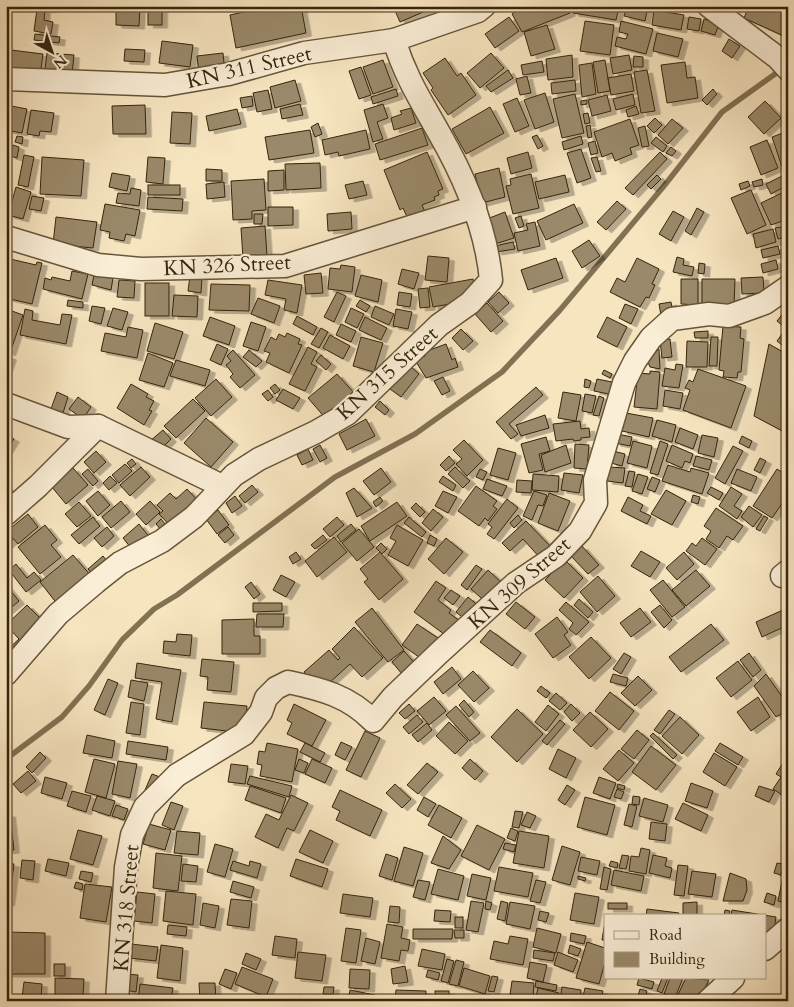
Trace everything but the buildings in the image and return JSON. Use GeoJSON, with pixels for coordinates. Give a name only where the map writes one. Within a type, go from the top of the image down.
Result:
{"type":"FeatureCollection","features":[{"type":"Feature","properties":{"kind":"street","name":"KN 311 Street"},"geometry":{"type":"LineString","coordinates":[[6,79],[165,85],[229,74],[304,53],[394,40],[478,11],[484,6]]}},
{"type":"Feature","properties":{"kind":"street"},"geometry":{"type":"LineString","coordinates":[[709,6],[738,16],[788,69]]}},
{"type":"Feature","properties":{"kind":"street","name":"KN 315 Street"},"geometry":{"type":"LineString","coordinates":[[6,674],[27,648],[65,609],[120,563],[162,541],[194,517],[234,474],[259,459],[316,432],[347,414],[439,325],[470,303],[491,280],[488,255],[475,207],[440,133],[410,85],[394,40]]}},
{"type":"Feature","properties":{"kind":"street","name":"KN 326 Street"},"geometry":{"type":"LineString","coordinates":[[6,237],[98,265],[141,269],[285,266],[475,207]]}},
{"type":"Feature","properties":{"kind":"street","name":"KN 309 Street"},"geometry":{"type":"LineString","coordinates":[[373,721],[393,697],[434,658],[516,583],[556,556],[580,531],[596,503],[595,480],[624,383],[635,361],[651,338],[672,319],[709,314],[729,316],[766,303],[788,287]]}},
{"type":"Feature","properties":{"kind":"street"},"geometry":{"type":"LineString","coordinates":[[6,404],[68,427],[98,426],[222,486]]}},
{"type":"Feature","properties":{"kind":"street"},"geometry":{"type":"LineString","coordinates":[[6,514],[38,486],[98,426]]}},
{"type":"Feature","properties":{"kind":"street","name":"KN 318 Street"},"geometry":{"type":"LineString","coordinates":[[117,1001],[126,867],[132,835],[144,807],[177,775],[244,734],[261,712],[266,698],[276,688],[288,682],[329,693],[358,706],[373,721]]}},
{"type":"Feature","properties":{"kind":"street"},"geometry":{"type":"LineString","coordinates":[[766,948],[788,929]]}},
{"type":"Feature","properties":{"kind":"street"},"geometry":{"type":"LineString","coordinates":[[708,1001],[731,980]]}},
{"type":"Feature","properties":{"kind":"waterway"},"geometry":{"type":"LineString","coordinates":[[6,759],[62,717],[89,686],[122,640],[154,609],[177,595],[335,477],[415,434],[502,372],[560,310],[664,186],[722,112],[782,69]]}}]}
